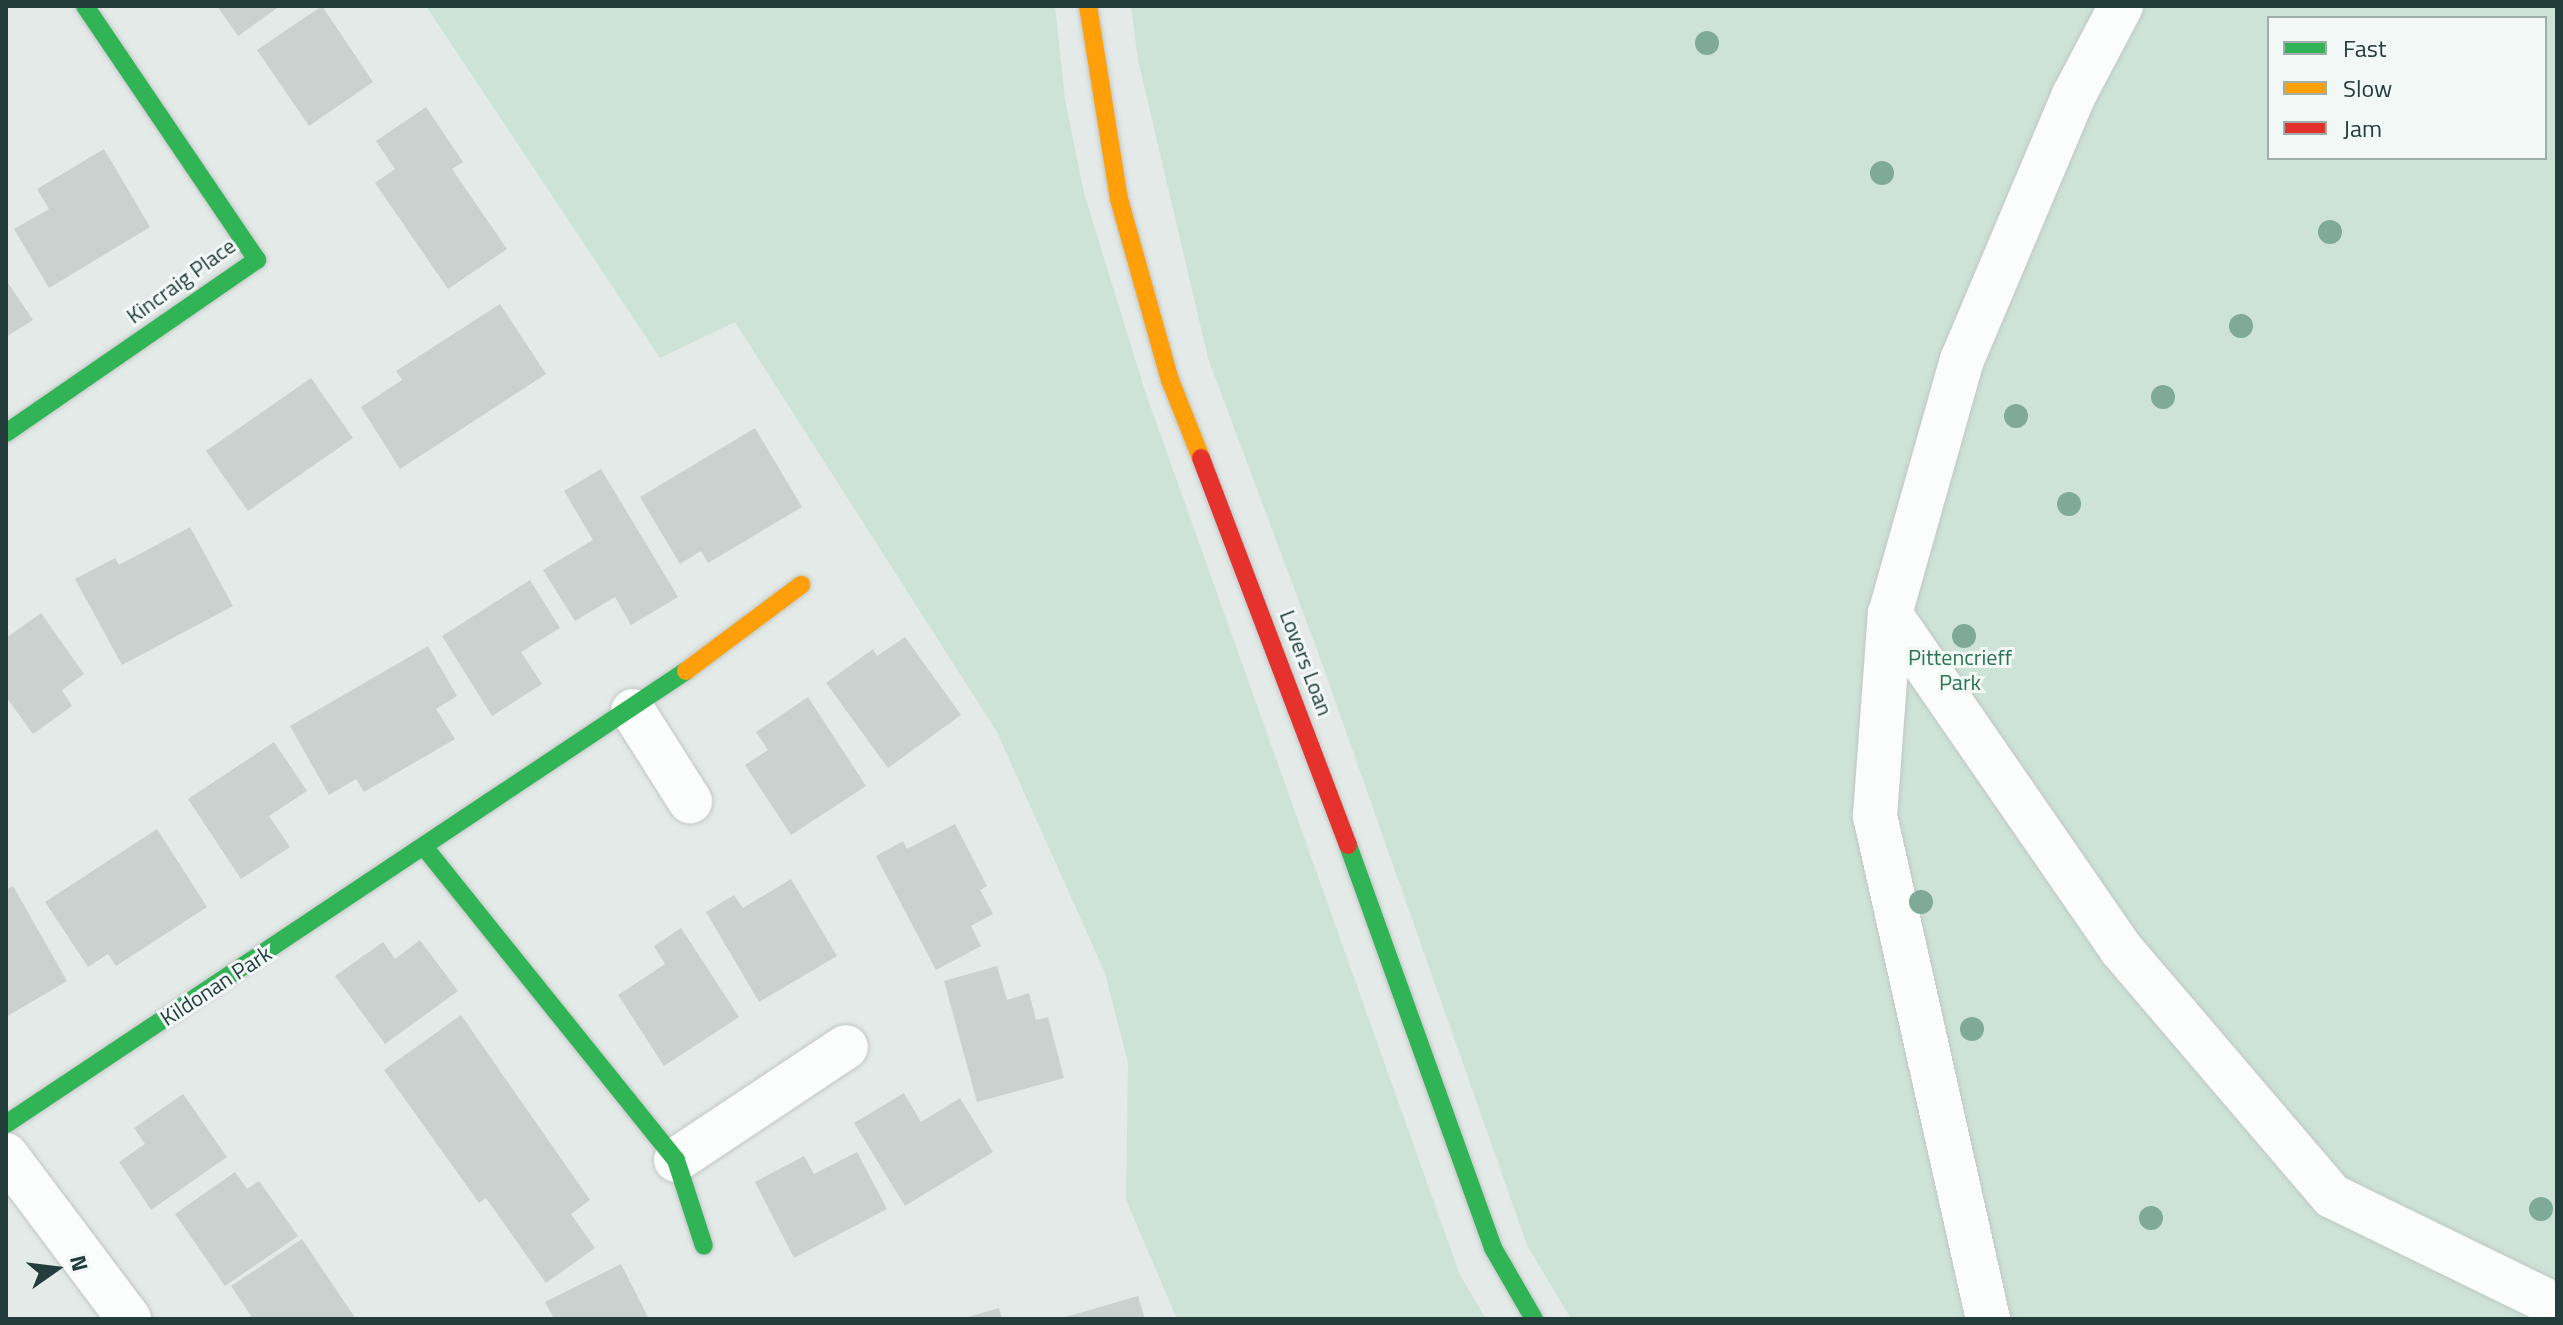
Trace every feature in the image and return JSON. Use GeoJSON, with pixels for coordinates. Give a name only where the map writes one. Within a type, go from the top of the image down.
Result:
{"type":"FeatureCollection","features":[{"type":"Feature","properties":{"kind":"street","name":"Kincraig Place"},"geometry":{"type":"LineString","coordinates":[[6,433],[257,260],[85,6]]}},
{"type":"Feature","properties":{"kind":"street","name":"Lovers Loan"},"geometry":{"type":"LineString","coordinates":[[1088,6],[1119,199],[1170,380],[1282,664],[1493,1248],[1534,1319]]}},
{"type":"Feature","properties":{"kind":"street"},"geometry":{"type":"LineString","coordinates":[[1988,1319],[1875,816],[1890,614],[1962,360],[2074,95],[2121,6]]}},
{"type":"Feature","properties":{"kind":"street","name":"Kildonan Park"},"geometry":{"type":"LineString","coordinates":[[6,1124],[633,711],[801,585]]}},
{"type":"Feature","properties":{"kind":"street"},"geometry":{"type":"LineString","coordinates":[[1890,614],[2121,949],[2332,1196],[2550,1298]]}},
{"type":"Feature","properties":{"kind":"street"},"geometry":{"type":"LineString","coordinates":[[633,711],[690,801]]}},
{"type":"Feature","properties":{"kind":"street"},"geometry":{"type":"LineString","coordinates":[[425,848],[676,1160],[704,1246]]}},
{"type":"Feature","properties":{"kind":"street"},"geometry":{"type":"LineString","coordinates":[[676,1160],[846,1047]]}},
{"type":"Feature","properties":{"kind":"street"},"geometry":{"type":"LineString","coordinates":[[6,1155],[129,1319]]}},
{"type":"Feature","properties":{"kind":"street"},"geometry":{"type":"LineString","coordinates":[[2504,1319],[2550,1298]]}},
{"type":"Feature","properties":{"kind":"green space"},"geometry":{"type":"Polygon","coordinates":[[[426,6],[1055,6],[1065,100],[1084,193],[1145,391],[1460,1275],[1486,1319],[1177,1319],[1126,1200],[1128,1063],[1105,973],[997,732],[735,322],[660,358],[426,6]]]}},
{"type":"Feature","properties":{"kind":"green space","name":"Pittencrieff Park"},"geometry":{"type":"Polygon","coordinates":[[[1131,6],[2557,6],[2557,1319],[1571,1319],[1527,1245],[1319,655],[1208,358],[1138,60],[1131,6]]]}},
{"type":"Feature","properties":{"kind":"building"},"geometry":{"type":"Polygon","coordinates":[[[217,6],[280,6],[238,36],[217,6]]]}},
{"type":"Feature","properties":{"kind":"building"},"geometry":{"type":"Polygon","coordinates":[[[322,6],[373,82],[309,126],[257,50],[322,6]]]}},
{"type":"Feature","properties":{"kind":"building"},"geometry":{"type":"Polygon","coordinates":[[[426,107],[463,162],[452,169],[507,249],[448,289],[375,183],[395,169],[376,141],[426,107]]]}},
{"type":"Feature","properties":{"kind":"building"},"geometry":{"type":"Polygon","coordinates":[[[104,149],[150,227],[49,288],[14,229],[49,209],[37,189],[104,149]]]}},
{"type":"Feature","properties":{"kind":"building"},"geometry":{"type":"Polygon","coordinates":[[[6,280],[33,320],[6,337],[6,280]]]}},
{"type":"Feature","properties":{"kind":"building"},"geometry":{"type":"Polygon","coordinates":[[[500,304],[546,374],[400,469],[361,407],[402,380],[396,371],[500,304]]]}},
{"type":"Feature","properties":{"kind":"building"},"geometry":{"type":"Polygon","coordinates":[[[311,378],[353,438],[248,511],[206,451],[311,378]]]}},
{"type":"Feature","properties":{"kind":"building"},"geometry":{"type":"Polygon","coordinates":[[[755,428],[802,507],[708,563],[701,551],[680,564],[640,497],[755,428]]]}},
{"type":"Feature","properties":{"kind":"building"},"geometry":{"type":"Polygon","coordinates":[[[601,469],[678,597],[631,625],[615,597],[575,621],[543,570],[593,540],[564,491],[601,469]]]}},
{"type":"Feature","properties":{"kind":"building"},"geometry":{"type":"Polygon","coordinates":[[[190,527],[233,606],[122,665],[75,579],[115,558],[119,565],[190,527]]]}},
{"type":"Feature","properties":{"kind":"building"},"geometry":{"type":"Polygon","coordinates":[[[530,580],[560,628],[521,652],[542,684],[492,716],[442,636],[530,580]]]}},
{"type":"Feature","properties":{"kind":"building"},"geometry":{"type":"Polygon","coordinates":[[[41,613],[84,674],[62,690],[72,706],[33,734],[6,697],[6,638],[41,613]]]}},
{"type":"Feature","properties":{"kind":"building"},"geometry":{"type":"Polygon","coordinates":[[[905,637],[961,715],[888,768],[826,683],[873,649],[877,656],[905,637]]]}},
{"type":"Feature","properties":{"kind":"building"},"geometry":{"type":"Polygon","coordinates":[[[428,646],[457,696],[436,709],[455,739],[364,792],[356,779],[329,795],[290,726],[428,646]]]}},
{"type":"Feature","properties":{"kind":"building"},"geometry":{"type":"Polygon","coordinates":[[[808,697],[866,786],[791,835],[745,765],[768,750],[756,732],[808,697]]]}},
{"type":"Feature","properties":{"kind":"building"},"geometry":{"type":"Polygon","coordinates":[[[274,742],[307,791],[269,816],[290,847],[241,879],[188,799],[274,742]]]}},
{"type":"Feature","properties":{"kind":"building"},"geometry":{"type":"Polygon","coordinates":[[[955,824],[987,886],[980,890],[993,914],[971,926],[981,946],[936,970],[876,856],[903,841],[907,849],[955,824]]]}},
{"type":"Feature","properties":{"kind":"building"},"geometry":{"type":"Polygon","coordinates":[[[157,829],[207,907],[116,966],[108,954],[88,967],[45,902],[157,829]]]}},
{"type":"Feature","properties":{"kind":"building"},"geometry":{"type":"Polygon","coordinates":[[[791,879],[837,956],[759,1002],[706,912],[734,895],[743,908],[791,879]]]}},
{"type":"Feature","properties":{"kind":"building"},"geometry":{"type":"Polygon","coordinates":[[[13,886],[67,981],[6,1017],[6,890],[13,886]]]}},
{"type":"Feature","properties":{"kind":"building"},"geometry":{"type":"Polygon","coordinates":[[[681,928],[739,1017],[664,1066],[618,995],[665,964],[654,946],[681,928]]]}},
{"type":"Feature","properties":{"kind":"building"},"geometry":{"type":"Polygon","coordinates":[[[420,940],[458,991],[385,1044],[335,976],[383,942],[395,959],[420,940]]]}},
{"type":"Feature","properties":{"kind":"building"},"geometry":{"type":"Polygon","coordinates":[[[997,966],[1007,1000],[1029,993],[1036,1020],[1048,1017],[1064,1078],[977,1102],[944,981],[997,966]]]}},
{"type":"Feature","properties":{"kind":"building"},"geometry":{"type":"Polygon","coordinates":[[[461,1015],[590,1200],[571,1214],[595,1248],[546,1283],[486,1198],[479,1203],[384,1070],[461,1015]]]}},
{"type":"Feature","properties":{"kind":"building"},"geometry":{"type":"Polygon","coordinates":[[[904,1093],[921,1122],[960,1098],[993,1152],[905,1206],[854,1123],[904,1093]]]}},
{"type":"Feature","properties":{"kind":"building"},"geometry":{"type":"Polygon","coordinates":[[[183,1094],[227,1157],[151,1210],[119,1162],[145,1144],[134,1128],[183,1094]]]}},
{"type":"Feature","properties":{"kind":"building"},"geometry":{"type":"Polygon","coordinates":[[[857,1152],[887,1209],[794,1258],[755,1182],[804,1156],[814,1174],[857,1152]]]}},
{"type":"Feature","properties":{"kind":"building"},"geometry":{"type":"Polygon","coordinates":[[[235,1172],[247,1189],[259,1181],[298,1236],[225,1286],[175,1214],[235,1172]]]}},
{"type":"Feature","properties":{"kind":"building"},"geometry":{"type":"Polygon","coordinates":[[[302,1239],[356,1319],[253,1319],[231,1286],[302,1239]]]}},
{"type":"Feature","properties":{"kind":"building"},"geometry":{"type":"Polygon","coordinates":[[[621,1264],[649,1319],[554,1319],[545,1302],[621,1264]]]}},
{"type":"Feature","properties":{"kind":"building"},"geometry":{"type":"Polygon","coordinates":[[[1138,1296],[1145,1319],[1062,1319],[1062,1318],[1138,1296]]]}},
{"type":"Feature","properties":{"kind":"building"},"geometry":{"type":"Polygon","coordinates":[[[999,1308],[1002,1319],[964,1319],[964,1318],[999,1308]]]}},
{"type":"Feature","properties":{"kind":"traffic: fast"},"geometry":{"type":"LineString","coordinates":[[6,433],[257,260],[85,6]]}},
{"type":"Feature","properties":{"kind":"traffic: fast"},"geometry":{"type":"LineString","coordinates":[[6,1124],[686,671]]}},
{"type":"Feature","properties":{"kind":"traffic: fast"},"geometry":{"type":"LineString","coordinates":[[1348,845],[1493,1248],[1534,1319]]}},
{"type":"Feature","properties":{"kind":"traffic: fast"},"geometry":{"type":"LineString","coordinates":[[425,848],[676,1160],[704,1246]]}},
{"type":"Feature","properties":{"kind":"traffic: slow"},"geometry":{"type":"LineString","coordinates":[[1088,6],[1119,199],[1170,380],[1201,458]]}},
{"type":"Feature","properties":{"kind":"traffic: slow"},"geometry":{"type":"LineString","coordinates":[[686,671],[801,585]]}},
{"type":"Feature","properties":{"kind":"traffic: jam"},"geometry":{"type":"LineString","coordinates":[[1201,458],[1348,845]]}}]}
